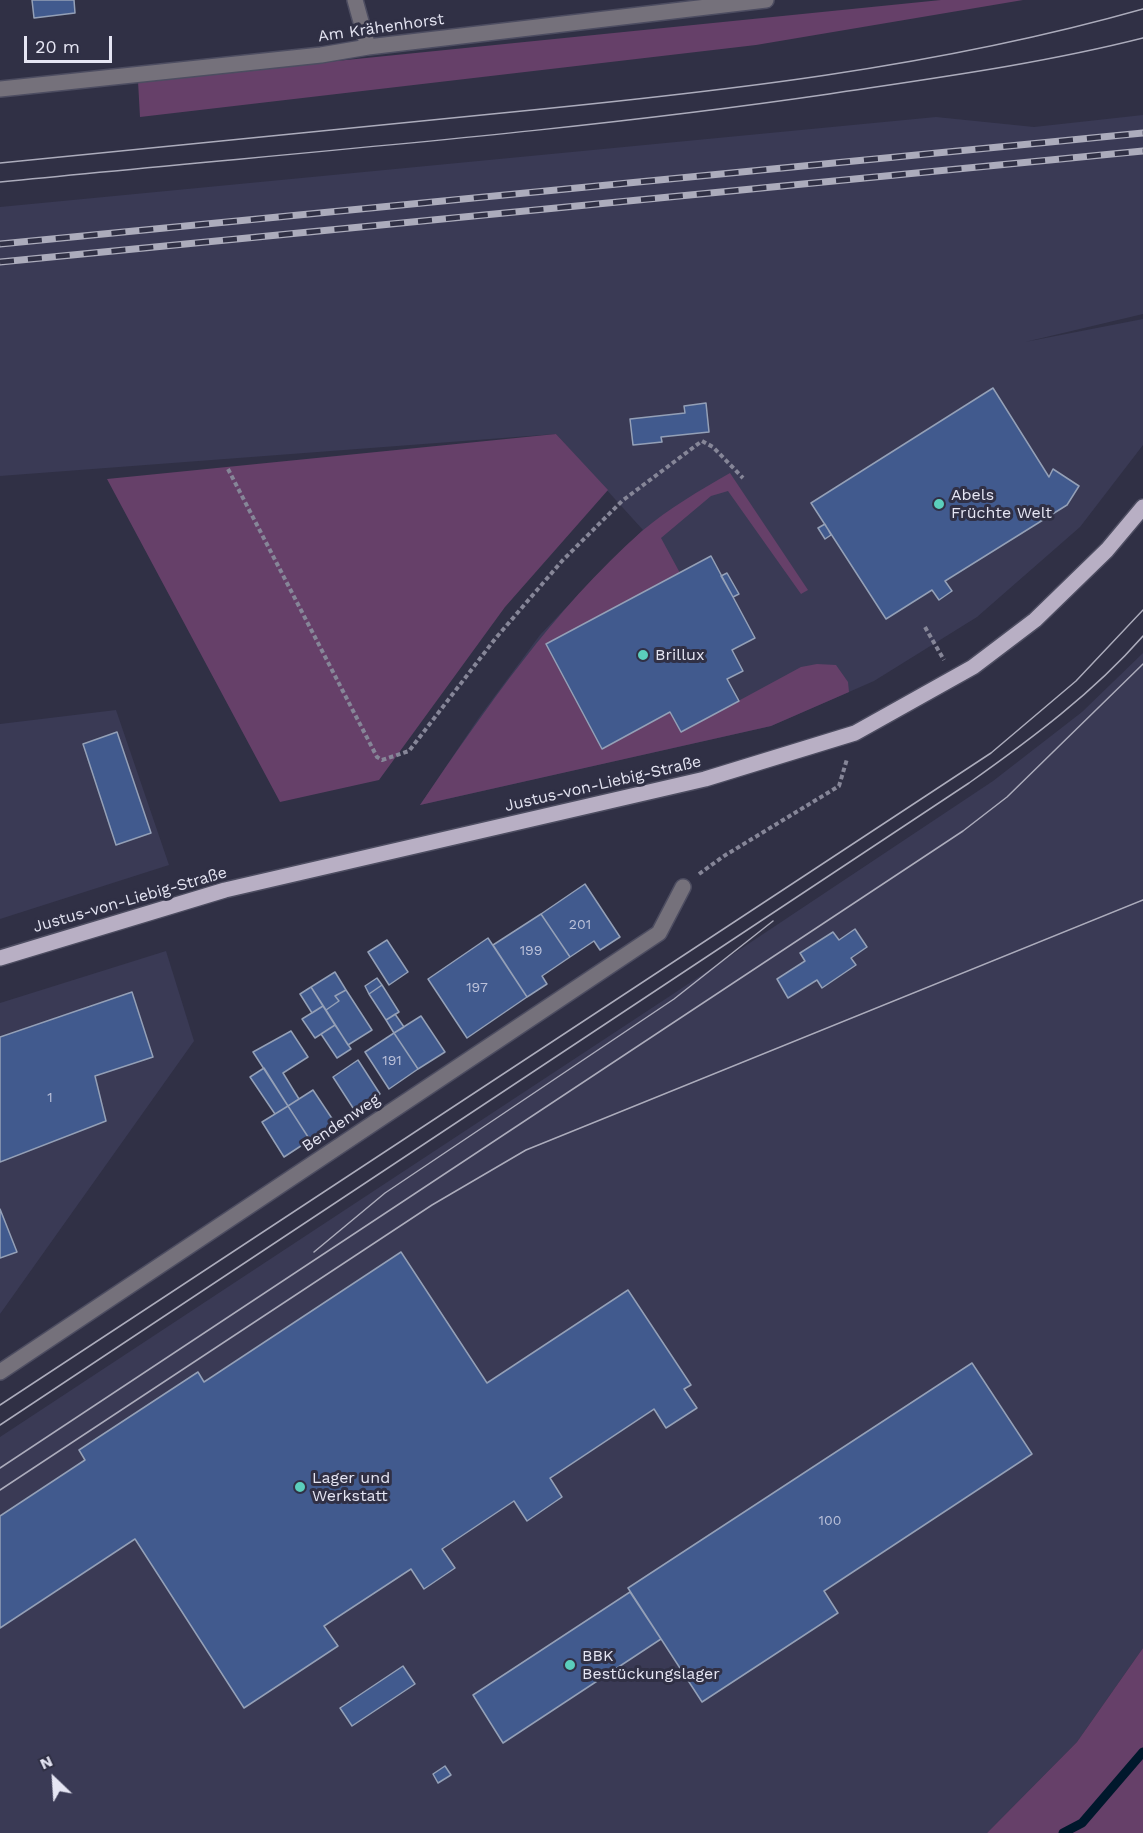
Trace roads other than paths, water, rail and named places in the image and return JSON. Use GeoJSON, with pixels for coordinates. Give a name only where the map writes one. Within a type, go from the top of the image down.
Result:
{"type":"FeatureCollection","features":[{"type":"Feature","properties":{"kind":"main road","name":"Justus-von-Liebig-Straße"},"geometry":{"type":"LineString","coordinates":[[0,958],[225,890],[705,779],[855,733],[972,667],[1035,620],[1107,550],[1143,507]]}},
{"type":"Feature","properties":{"kind":"street"},"geometry":{"type":"LineString","coordinates":[[355,0],[368,46]]}},
{"type":"Feature","properties":{"kind":"street","name":"Am Krähenhorst"},"geometry":{"type":"LineString","coordinates":[[0,89],[321,55],[368,46],[766,0]]}},
{"type":"Feature","properties":{"kind":"street","name":"Bendenweg"},"geometry":{"type":"LineString","coordinates":[[0,1372],[659,933],[683,887]]}},
{"type":"Feature","properties":{"kind":"waterway"},"geometry":{"type":"LineString","coordinates":[[1063,1833],[1082,1823],[1143,1752]]}},
{"type":"Feature","properties":{"kind":"tram line"},"geometry":{"type":"LineString","coordinates":[[0,163],[583,105],[744,86],[825,75],[985,47],[1065,30],[1143,9]]}},
{"type":"Feature","properties":{"kind":"tram line"},"geometry":{"type":"LineString","coordinates":[[0,182],[623,121],[829,94],[987,70],[1143,38]]}},
{"type":"Feature","properties":{"kind":"tram line"},"geometry":{"type":"LineString","coordinates":[[0,1405],[991,753],[1076,681],[1143,610]]}},
{"type":"Feature","properties":{"kind":"tram line"},"geometry":{"type":"LineString","coordinates":[[0,1425],[969,783],[1082,696],[1143,636]]}},
{"type":"Feature","properties":{"kind":"tram line"},"geometry":{"type":"LineString","coordinates":[[0,1468],[963,831],[1007,797],[1143,664]]}},
{"type":"Feature","properties":{"kind":"tram line"},"geometry":{"type":"LineString","coordinates":[[0,1490],[432,1205],[526,1150],[1143,900]]}},
{"type":"Feature","properties":{"kind":"tram line"},"geometry":{"type":"LineString","coordinates":[[314,1252],[385,1193],[674,999],[773,921]]}},
{"type":"Feature","properties":{"kind":"railway"},"geometry":{"type":"LineString","coordinates":[[0,244],[1143,133]]}},
{"type":"Feature","properties":{"kind":"railway"},"geometry":{"type":"LineString","coordinates":[[0,262],[1143,151]]}},
{"type":"Feature","properties":{"kind":"place","name":"Abels Früchte Welt"},"geometry":{"type":"Point","coordinates":[939,504]}},
{"type":"Feature","properties":{"kind":"place","name":"Brillux"},"geometry":{"type":"Point","coordinates":[643,655]}},
{"type":"Feature","properties":{"kind":"place","name":"Lager und Werkstatt"},"geometry":{"type":"Point","coordinates":[300,1487]}},
{"type":"Feature","properties":{"kind":"place","name":"BBK Bestückungslager"},"geometry":{"type":"Point","coordinates":[570,1665]}}]}
